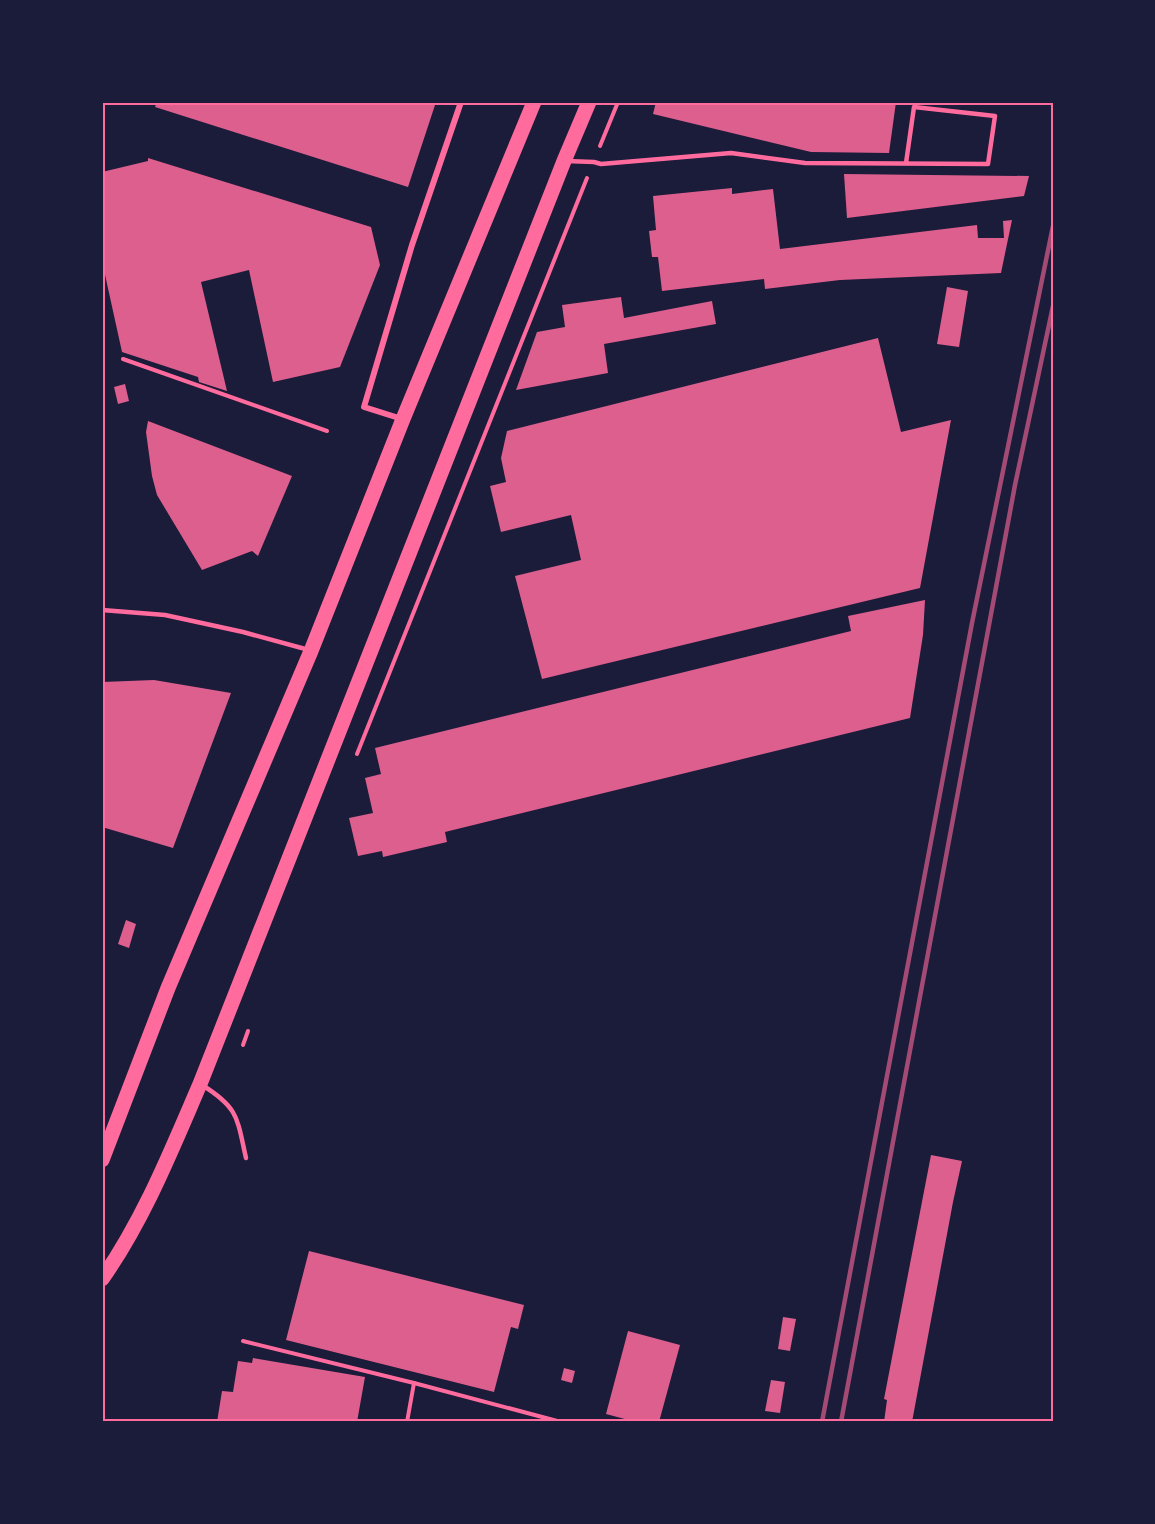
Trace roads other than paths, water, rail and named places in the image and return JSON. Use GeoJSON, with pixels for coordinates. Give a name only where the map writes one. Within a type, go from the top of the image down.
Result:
{"type":"FeatureCollection","features":[{"type":"Feature","properties":{"kind":"main road"},"geometry":{"type":"LineString","coordinates":[[102,1160],[168,988],[311,651],[403,419],[534,102]]}},
{"type":"Feature","properties":{"kind":"main road"},"geometry":{"type":"LineString","coordinates":[[102,1279],[133,1231],[163,1170],[200,1084],[589,102]]}},
{"type":"Feature","properties":{"kind":"street"},"geometry":{"type":"LineString","coordinates":[[403,419],[364,407],[412,245],[461,102]]}},
{"type":"Feature","properties":{"kind":"lane"},"geometry":{"type":"LineString","coordinates":[[564,161],[594,162],[601,165],[731,153],[805,163],[988,164],[995,116],[914,107],[906,163]]}},
{"type":"Feature","properties":{"kind":"lane"},"geometry":{"type":"LineString","coordinates":[[102,610],[165,615],[243,632],[311,651]]}},
{"type":"Feature","properties":{"kind":"lane"},"geometry":{"type":"LineString","coordinates":[[200,1084],[224,1100],[234,1111],[246,1158]]}},
{"type":"Feature","properties":{"kind":"railway"},"geometry":{"type":"LineString","coordinates":[[822,1422],[972,623],[1053,226]]}},
{"type":"Feature","properties":{"kind":"railway"},"geometry":{"type":"LineString","coordinates":[[841,1422],[1015,485],[1053,306]]}}]}
